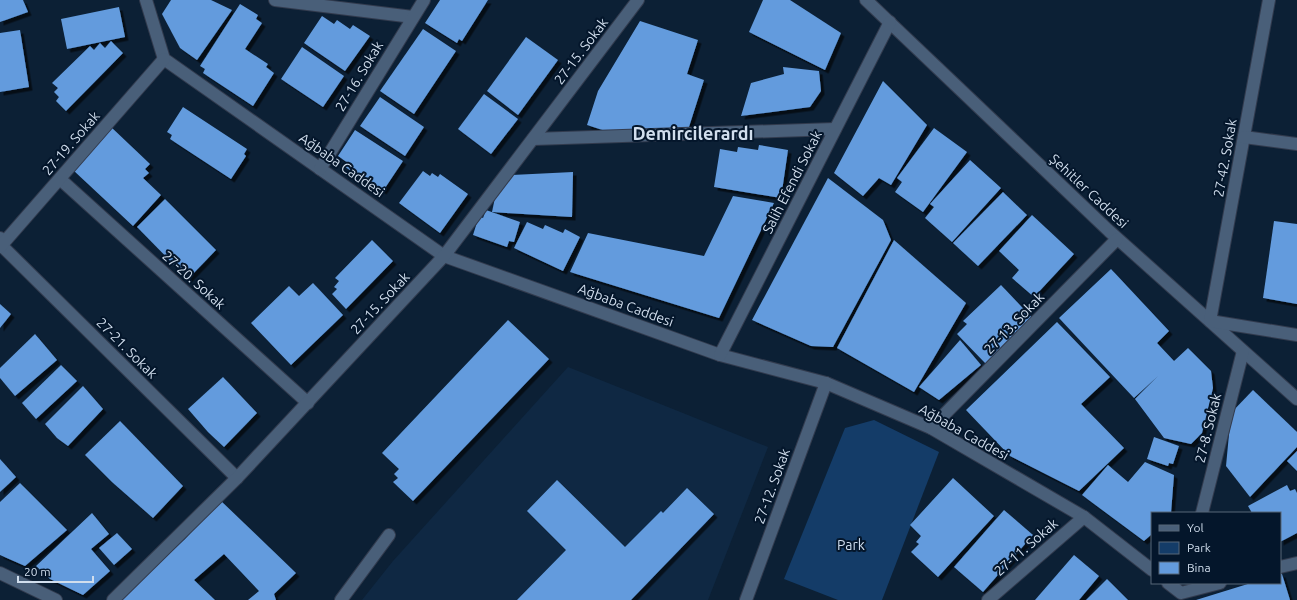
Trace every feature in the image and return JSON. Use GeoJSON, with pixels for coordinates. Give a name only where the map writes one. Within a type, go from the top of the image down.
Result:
{"type":"FeatureCollection","features":[{"type":"Feature","properties":{"kind":"street"},"geometry":{"type":"LineString","coordinates":[[146,0],[164,59]]}},
{"type":"Feature","properties":{"kind":"street"},"geometry":{"type":"LineString","coordinates":[[275,0],[413,17]]}},
{"type":"Feature","properties":{"kind":"street","name":"27-16. Sokak"},"geometry":{"type":"LineString","coordinates":[[320,169],[424,0]]}},
{"type":"Feature","properties":{"kind":"street","name":"27-15. Sokak"},"geometry":{"type":"LineString","coordinates":[[113,600],[237,478],[444,256],[638,0]]}},
{"type":"Feature","properties":{"kind":"street","name":"Şehitler Caddesi"},"geometry":{"type":"LineString","coordinates":[[866,0],[1117,239],[1297,399]]}},
{"type":"Feature","properties":{"kind":"street","name":"27-42. Sokak"},"geometry":{"type":"LineString","coordinates":[[1210,321],[1269,0]]}},
{"type":"Feature","properties":{"kind":"street","name":"Salih Efendi Sokak"},"geometry":{"type":"LineString","coordinates":[[720,355],[890,22]]}},
{"type":"Feature","properties":{"kind":"street","name":"Ağbaba Caddesi"},"geometry":{"type":"LineString","coordinates":[[164,59],[444,256],[720,355],[826,383],[931,428],[1084,517],[1151,569]]}},
{"type":"Feature","properties":{"kind":"street","name":"27-19. Sokak"},"geometry":{"type":"LineString","coordinates":[[1,244],[60,179],[164,59]]}},
{"type":"Feature","properties":{"kind":"street"},"geometry":{"type":"LineString","coordinates":[[533,139],[835,129]]}},
{"type":"Feature","properties":{"kind":"street"},"geometry":{"type":"LineString","coordinates":[[1244,137],[1297,144]]}},
{"type":"Feature","properties":{"kind":"street","name":"27-20. Sokak"},"geometry":{"type":"LineString","coordinates":[[60,179],[308,403]]}},
{"type":"Feature","properties":{"kind":"street","name":"27-13. Sokak"},"geometry":{"type":"LineString","coordinates":[[931,428],[1117,239]]}},
{"type":"Feature","properties":{"kind":"street","name":"27-21. Sokak"},"geometry":{"type":"LineString","coordinates":[[1,244],[237,478]]}},
{"type":"Feature","properties":{"kind":"street"},"geometry":{"type":"LineString","coordinates":[[1210,321],[1297,335]]}},
{"type":"Feature","properties":{"kind":"street","name":"27-8. Sokak"},"geometry":{"type":"LineString","coordinates":[[1202,512],[1243,351]]}},
{"type":"Feature","properties":{"kind":"street","name":"27-12. Sokak"},"geometry":{"type":"LineString","coordinates":[[746,600],[826,383]]}},
{"type":"Feature","properties":{"kind":"street","name":"27-11. Sokak"},"geometry":{"type":"LineString","coordinates":[[988,600],[1084,517]]}},
{"type":"Feature","properties":{"kind":"street"},"geometry":{"type":"LineString","coordinates":[[342,600],[389,534]]}},
{"type":"Feature","properties":{"kind":"street"},"geometry":{"type":"LineString","coordinates":[[1281,568],[1297,563]]}},
{"type":"Feature","properties":{"kind":"street"},"geometry":{"type":"LineString","coordinates":[[0,573],[56,600]]}},
{"type":"Feature","properties":{"kind":"street"},"geometry":{"type":"LineString","coordinates":[[1169,584],[1181,592],[1216,584]]}},
{"type":"Feature","properties":{"kind":"shaded area"},"geometry":{"type":"Polygon","coordinates":[[[568,367],[768,447],[708,600],[362,600],[393,561],[568,367]]]}},
{"type":"Feature","properties":{"kind":"green space","name":"Park"},"geometry":{"type":"Polygon","coordinates":[[[874,420],[939,452],[882,600],[838,600],[784,579],[845,428],[874,420]]]}},
{"type":"Feature","properties":{"kind":"building"},"geometry":{"type":"Polygon","coordinates":[[[0,0],[23,0],[28,12],[0,22],[0,0]]]}},
{"type":"Feature","properties":{"kind":"building"},"geometry":{"type":"Polygon","coordinates":[[[171,0],[211,0],[232,10],[197,60],[180,48],[162,14],[171,0]]]}},
{"type":"Feature","properties":{"kind":"building"},"geometry":{"type":"Polygon","coordinates":[[[440,0],[488,0],[462,41],[459,39],[457,43],[425,23],[440,0]]]}},
{"type":"Feature","properties":{"kind":"building"},"geometry":{"type":"Polygon","coordinates":[[[763,0],[790,0],[841,33],[825,70],[749,32],[763,0]]]}},
{"type":"Feature","properties":{"kind":"building"},"geometry":{"type":"Polygon","coordinates":[[[240,4],[258,15],[256,19],[262,23],[245,49],[268,64],[266,67],[274,73],[253,106],[203,73],[205,69],[200,66],[240,4]]]}},
{"type":"Feature","properties":{"kind":"building"},"geometry":{"type":"Polygon","coordinates":[[[119,7],[125,37],[67,49],[61,19],[119,7]]]}},
{"type":"Feature","properties":{"kind":"building"},"geometry":{"type":"Polygon","coordinates":[[[322,16],[334,24],[337,20],[350,29],[353,25],[370,36],[345,71],[304,43],[322,16]]]}},
{"type":"Feature","properties":{"kind":"building"},"geometry":{"type":"Polygon","coordinates":[[[640,21],[698,40],[687,74],[704,80],[688,130],[615,134],[587,125],[598,91],[640,21]]]}},
{"type":"Feature","properties":{"kind":"building"},"geometry":{"type":"Polygon","coordinates":[[[423,29],[456,51],[414,114],[380,91],[423,29]]]}},
{"type":"Feature","properties":{"kind":"building"},"geometry":{"type":"Polygon","coordinates":[[[20,30],[29,87],[0,92],[0,33],[20,30]]]}},
{"type":"Feature","properties":{"kind":"building"},"geometry":{"type":"Polygon","coordinates":[[[526,37],[558,60],[518,115],[487,91],[526,37]]]}},
{"type":"Feature","properties":{"kind":"building"},"geometry":{"type":"Polygon","coordinates":[[[111,41],[123,53],[66,111],[56,101],[59,97],[54,92],[58,88],[52,83],[90,46],[94,50],[100,43],[105,48],[111,41]]]}},
{"type":"Feature","properties":{"kind":"building"},"geometry":{"type":"Polygon","coordinates":[[[302,47],[344,76],[323,107],[281,79],[302,47]]]}},
{"type":"Feature","properties":{"kind":"building"},"geometry":{"type":"Polygon","coordinates":[[[783,67],[819,71],[821,91],[810,107],[741,116],[751,83],[784,74],[783,67]]]}},
{"type":"Feature","properties":{"kind":"building"},"geometry":{"type":"Polygon","coordinates":[[[883,81],[927,125],[891,185],[879,178],[863,196],[834,173],[883,81]]]}},
{"type":"Feature","properties":{"kind":"building"},"geometry":{"type":"Polygon","coordinates":[[[484,94],[518,119],[491,154],[458,129],[484,94]]]}},
{"type":"Feature","properties":{"kind":"building"},"geometry":{"type":"Polygon","coordinates":[[[380,97],[424,127],[405,156],[360,126],[380,97]]]}},
{"type":"Feature","properties":{"kind":"building"},"geometry":{"type":"Polygon","coordinates":[[[183,107],[247,149],[244,154],[246,156],[231,179],[170,139],[172,135],[167,132],[183,107]]]}},
{"type":"Feature","properties":{"kind":"building"},"geometry":{"type":"Polygon","coordinates":[[[111,127],[150,164],[145,169],[149,173],[143,178],[161,195],[133,226],[72,169],[111,127]]]}},
{"type":"Feature","properties":{"kind":"building"},"geometry":{"type":"Polygon","coordinates":[[[934,128],[967,152],[923,212],[895,192],[902,182],[897,178],[934,128]]]}},
{"type":"Feature","properties":{"kind":"building"},"geometry":{"type":"Polygon","coordinates":[[[355,130],[403,161],[383,191],[345,167],[348,163],[338,156],[355,130]]]}},
{"type":"Feature","properties":{"kind":"building"},"geometry":{"type":"Polygon","coordinates":[[[759,145],[788,150],[781,198],[714,187],[720,149],[737,152],[738,147],[758,150],[759,145]]]}},
{"type":"Feature","properties":{"kind":"building"},"geometry":{"type":"Polygon","coordinates":[[[970,160],[1001,188],[952,242],[925,218],[934,207],[930,204],[970,160]]]}},
{"type":"Feature","properties":{"kind":"building"},"geometry":{"type":"Polygon","coordinates":[[[423,171],[430,176],[432,173],[438,177],[440,174],[468,194],[440,233],[399,203],[423,171]]]}},
{"type":"Feature","properties":{"kind":"building"},"geometry":{"type":"Polygon","coordinates":[[[573,172],[572,217],[492,212],[497,188],[512,175],[573,172]]]}},
{"type":"Feature","properties":{"kind":"building"},"geometry":{"type":"Polygon","coordinates":[[[828,178],[883,220],[891,240],[833,347],[811,346],[752,320],[828,178]]]}},
{"type":"Feature","properties":{"kind":"building"},"geometry":{"type":"Polygon","coordinates":[[[1003,192],[1027,215],[978,266],[953,243],[1003,192]]]}},
{"type":"Feature","properties":{"kind":"building"},"geometry":{"type":"Polygon","coordinates":[[[733,196],[774,203],[719,318],[570,272],[588,233],[704,256],[733,196]]]}},
{"type":"Feature","properties":{"kind":"building"},"geometry":{"type":"Polygon","coordinates":[[[165,199],[216,250],[188,279],[137,227],[165,199]]]}},
{"type":"Feature","properties":{"kind":"building"},"geometry":{"type":"Polygon","coordinates":[[[486,210],[520,222],[514,242],[509,241],[507,247],[473,235],[479,216],[483,218],[486,210]]]}},
{"type":"Feature","properties":{"kind":"building"},"geometry":{"type":"Polygon","coordinates":[[[1032,215],[1074,254],[1034,297],[1012,278],[1019,270],[999,251],[1032,215]]]}},
{"type":"Feature","properties":{"kind":"building"},"geometry":{"type":"Polygon","coordinates":[[[1274,221],[1297,224],[1297,304],[1263,298],[1274,221]]]}},
{"type":"Feature","properties":{"kind":"building"},"geometry":{"type":"Polygon","coordinates":[[[527,222],[543,229],[545,225],[563,233],[565,229],[580,237],[563,271],[514,248],[527,222]]]}},
{"type":"Feature","properties":{"kind":"building"},"geometry":{"type":"Polygon","coordinates":[[[372,240],[393,261],[346,309],[332,294],[337,289],[334,287],[339,281],[335,278],[372,240]]]}},
{"type":"Feature","properties":{"kind":"building"},"geometry":{"type":"Polygon","coordinates":[[[894,240],[966,303],[914,392],[837,348],[894,240]]]}},
{"type":"Feature","properties":{"kind":"building"},"geometry":{"type":"Polygon","coordinates":[[[1111,269],[1169,331],[1157,343],[1174,361],[1188,348],[1211,371],[1213,388],[1202,433],[1191,444],[1164,438],[1135,399],[1158,376],[1134,398],[1059,318],[1111,269]]]}},
{"type":"Feature","properties":{"kind":"building"},"geometry":{"type":"Polygon","coordinates":[[[313,283],[343,315],[291,365],[251,323],[289,286],[299,296],[313,283]]]}},
{"type":"Feature","properties":{"kind":"building"},"geometry":{"type":"Polygon","coordinates":[[[1001,285],[1034,320],[987,365],[957,334],[967,324],[963,321],[1001,285]]]}},
{"type":"Feature","properties":{"kind":"building"},"geometry":{"type":"Polygon","coordinates":[[[0,304],[11,314],[0,328],[0,304]]]}},
{"type":"Feature","properties":{"kind":"building"},"geometry":{"type":"Polygon","coordinates":[[[508,320],[549,359],[413,501],[393,482],[398,478],[394,474],[399,469],[382,453],[508,320]]]}},
{"type":"Feature","properties":{"kind":"building"},"geometry":{"type":"Polygon","coordinates":[[[1057,322],[1110,377],[1081,404],[1124,448],[1079,491],[1010,456],[966,410],[1057,322]]]}},
{"type":"Feature","properties":{"kind":"building"},"geometry":{"type":"Polygon","coordinates":[[[35,334],[57,360],[15,396],[0,378],[0,368],[35,334]]]}},
{"type":"Feature","properties":{"kind":"building"},"geometry":{"type":"Polygon","coordinates":[[[960,340],[981,365],[939,400],[919,387],[960,340]]]}},
{"type":"Feature","properties":{"kind":"building"},"geometry":{"type":"Polygon","coordinates":[[[61,365],[77,381],[36,419],[22,403],[61,365]]]}},
{"type":"Feature","properties":{"kind":"building"},"geometry":{"type":"Polygon","coordinates":[[[223,377],[257,413],[224,447],[208,432],[188,409],[223,377]]]}},
{"type":"Feature","properties":{"kind":"building"},"geometry":{"type":"Polygon","coordinates":[[[83,386],[103,409],[68,446],[57,438],[45,424],[83,386]]]}},
{"type":"Feature","properties":{"kind":"building"},"geometry":{"type":"Polygon","coordinates":[[[1253,390],[1297,432],[1297,447],[1250,497],[1226,466],[1231,413],[1253,390]]]}},
{"type":"Feature","properties":{"kind":"building"},"geometry":{"type":"Polygon","coordinates":[[[120,421],[183,486],[153,518],[112,482],[85,455],[120,421]]]}},
{"type":"Feature","properties":{"kind":"building"},"geometry":{"type":"Polygon","coordinates":[[[1154,437],[1179,446],[1173,464],[1169,463],[1168,466],[1147,459],[1154,437]]]}},
{"type":"Feature","properties":{"kind":"building"},"geometry":{"type":"Polygon","coordinates":[[[1297,451],[1297,471],[1287,461],[1297,451]]]}},
{"type":"Feature","properties":{"kind":"building"},"geometry":{"type":"Polygon","coordinates":[[[0,459],[16,477],[0,492],[0,459]]]}},
{"type":"Feature","properties":{"kind":"building"},"geometry":{"type":"Polygon","coordinates":[[[1145,462],[1174,475],[1171,512],[1151,512],[1151,535],[1144,541],[1082,495],[1108,465],[1128,482],[1145,462]]]}},
{"type":"Feature","properties":{"kind":"building"},"geometry":{"type":"Polygon","coordinates":[[[953,478],[994,516],[938,577],[911,552],[919,544],[916,542],[921,536],[910,525],[953,478]]]}},
{"type":"Feature","properties":{"kind":"building"},"geometry":{"type":"Polygon","coordinates":[[[557,480],[625,547],[661,511],[663,513],[687,488],[714,514],[631,600],[517,600],[566,550],[527,511],[557,480]]]}},
{"type":"Feature","properties":{"kind":"building"},"geometry":{"type":"Polygon","coordinates":[[[20,483],[67,530],[25,566],[0,555],[0,502],[20,483]]]}},
{"type":"Feature","properties":{"kind":"building"},"geometry":{"type":"Polygon","coordinates":[[[1287,485],[1290,491],[1295,489],[1297,493],[1297,533],[1281,541],[1281,512],[1251,512],[1248,506],[1287,485]]]}},
{"type":"Feature","properties":{"kind":"building"},"geometry":{"type":"Polygon","coordinates":[[[220,500],[296,573],[274,594],[276,600],[248,600],[259,591],[224,554],[194,580],[215,600],[119,600],[185,539],[220,500]]]}},
{"type":"Feature","properties":{"kind":"building"},"geometry":{"type":"Polygon","coordinates":[[[1004,510],[1033,535],[983,592],[954,567],[1004,510]]]}},
{"type":"Feature","properties":{"kind":"building"},"geometry":{"type":"Polygon","coordinates":[[[92,513],[109,534],[91,549],[110,571],[83,595],[50,579],[36,566],[92,513]]]}},
{"type":"Feature","properties":{"kind":"building"},"geometry":{"type":"Polygon","coordinates":[[[117,533],[132,549],[114,565],[99,548],[117,533]]]}},
{"type":"Feature","properties":{"kind":"building"},"geometry":{"type":"Polygon","coordinates":[[[1074,555],[1099,576],[1079,600],[1035,600],[1074,555]]]}},
{"type":"Feature","properties":{"kind":"building"},"geometry":{"type":"Polygon","coordinates":[[[1282,574],[1290,600],[1196,600],[1248,584],[1281,584],[1282,574]]]}},
{"type":"Feature","properties":{"kind":"building"},"geometry":{"type":"Polygon","coordinates":[[[1107,579],[1128,600],[1086,600],[1107,579]]]}},
{"type":"Feature","properties":{"kind":"district","name":"Demircilerardı"},"geometry":{"type":"Point","coordinates":[693,134]}}]}
